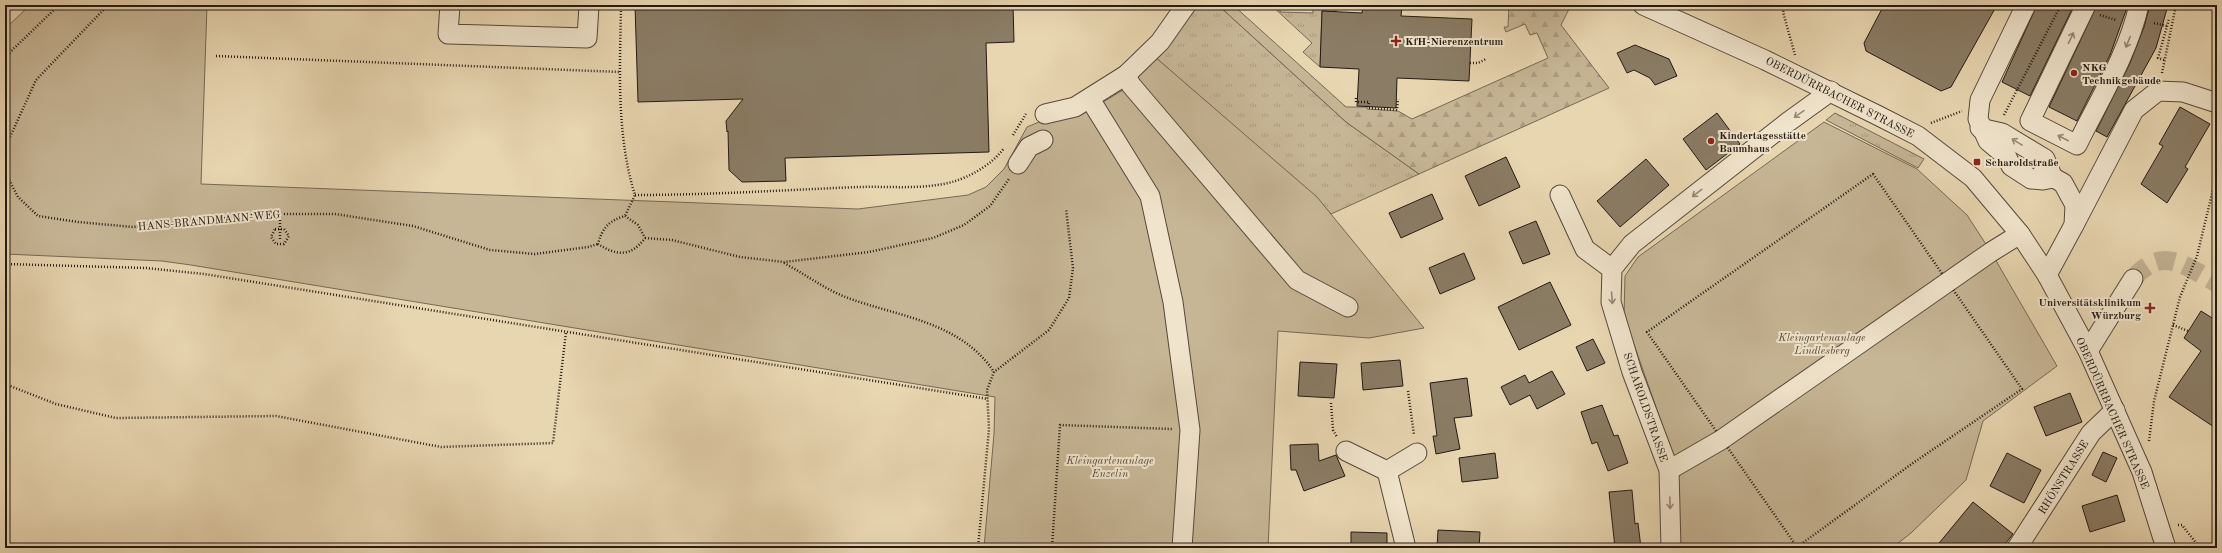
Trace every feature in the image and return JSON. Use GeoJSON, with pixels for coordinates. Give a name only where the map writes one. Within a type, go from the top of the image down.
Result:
{"type":"FeatureCollection","features":[{"type":"Feature","properties":{"kind":"street"},"geometry":{"type":"LineString","coordinates":[[450,5],[448,34],[588,38],[589,5]]}},
{"type":"Feature","properties":{"kind":"street"},"geometry":{"type":"LineString","coordinates":[[1045,114],[1075,107],[1126,75],[1160,42],[1186,5]]}},
{"type":"Feature","properties":{"kind":"street","name":"OBERDÜRRBACHER STRASSE"},"geometry":{"type":"LineString","coordinates":[[1643,5],[1802,77],[1918,136],[1973,178],[2020,234],[2047,275],[2088,351],[2142,472],[2166,548]]}},
{"type":"Feature","properties":{"kind":"street"},"geometry":{"type":"LineString","coordinates":[[2026,5],[1980,100],[1978,119],[1980,128],[1991,145],[2009,162],[2018,158],[2048,179],[2063,183],[2075,205],[2074,226]]}},
{"type":"Feature","properties":{"kind":"street"},"geometry":{"type":"LineString","coordinates":[[2086,5],[2030,121],[2077,145],[2125,48],[2135,25],[2139,5]]}},
{"type":"Feature","properties":{"kind":"street"},"geometry":{"type":"LineString","coordinates":[[1126,75],[1136,91],[1297,280],[1348,307]]}},
{"type":"Feature","properties":{"kind":"street"},"geometry":{"type":"LineString","coordinates":[[1560,195],[1585,249],[1612,269],[1632,244],[1788,122],[1831,91]]}},
{"type":"Feature","properties":{"kind":"street"},"geometry":{"type":"LineString","coordinates":[[2047,275],[2134,110],[2158,91],[2183,92],[2217,103]]}},
{"type":"Feature","properties":{"kind":"street"},"geometry":{"type":"LineString","coordinates":[[1090,99],[1150,196],[1173,302],[1190,430],[1182,548]]}},
{"type":"Feature","properties":{"kind":"street"},"geometry":{"type":"LineString","coordinates":[[1980,128],[2002,133],[2045,159],[2048,179]]}},
{"type":"Feature","properties":{"kind":"street"},"geometry":{"type":"LineString","coordinates":[[1018,164],[1029,147],[1043,140]]}},
{"type":"Feature","properties":{"kind":"street"},"geometry":{"type":"LineString","coordinates":[[1668,470],[1721,440],[1991,252],[2020,234]]}},
{"type":"Feature","properties":{"kind":"street","name":"SCHAROLDSTRASSE"},"geometry":{"type":"LineString","coordinates":[[1612,269],[1611,302],[1632,372],[1668,470],[1671,548]]}},
{"type":"Feature","properties":{"kind":"street"},"geometry":{"type":"LineString","coordinates":[[2088,351],[2133,279]]}},
{"type":"Feature","properties":{"kind":"street","name":"RHÖNSTRASSE"},"geometry":{"type":"LineString","coordinates":[[2017,548],[2091,433],[2115,410]]}},
{"type":"Feature","properties":{"kind":"street"},"geometry":{"type":"LineString","coordinates":[[1346,451],[1387,471]]}},
{"type":"Feature","properties":{"kind":"street"},"geometry":{"type":"LineString","coordinates":[[1387,471],[1417,453]]}},
{"type":"Feature","properties":{"kind":"street"},"geometry":{"type":"LineString","coordinates":[[1387,471],[1406,548]]}},
{"type":"Feature","properties":{"kind":"path"},"geometry":{"type":"LineString","coordinates":[[5,57],[59,5]]}},
{"type":"Feature","properties":{"kind":"path"},"geometry":{"type":"LineString","coordinates":[[5,148],[36,80],[108,5]]}},
{"type":"Feature","properties":{"kind":"path"},"geometry":{"type":"LineString","coordinates":[[621,5],[620,72],[626,168],[635,195],[625,216]]}},
{"type":"Feature","properties":{"kind":"path"},"geometry":{"type":"LineString","coordinates":[[1785,5],[1783,12],[1802,77]]}},
{"type":"Feature","properties":{"kind":"path"},"geometry":{"type":"LineString","coordinates":[[2004,116],[2061,5]]}},
{"type":"Feature","properties":{"kind":"path"},"geometry":{"type":"LineString","coordinates":[[2158,91],[2176,5]]}},
{"type":"Feature","properties":{"kind":"path"},"geometry":{"type":"LineString","coordinates":[[2164,60],[2158,58],[2169,19],[2168,24],[2172,25]]}},
{"type":"Feature","properties":{"kind":"path"},"geometry":{"type":"LineString","coordinates":[[216,56],[620,72]]}},
{"type":"Feature","properties":{"kind":"path"},"geometry":{"type":"LineString","coordinates":[[1470,63],[1478,63],[1486,59]]}},
{"type":"Feature","properties":{"kind":"path"},"geometry":{"type":"LineString","coordinates":[[1356,98],[1356,102],[1369,102],[1368,108],[1397,110],[1398,99]]}},
{"type":"Feature","properties":{"kind":"path"},"geometry":{"type":"LineString","coordinates":[[1011,138],[1027,112],[1045,114]]}},
{"type":"Feature","properties":{"kind":"path"},"geometry":{"type":"LineString","coordinates":[[1932,122],[1959,112]]}},
{"type":"Feature","properties":{"kind":"path"},"geometry":{"type":"LineString","coordinates":[[635,195],[700,195],[860,187],[915,187],[943,184],[969,177],[1000,154],[1007,143]]}},
{"type":"Feature","properties":{"kind":"path"},"geometry":{"type":"LineString","coordinates":[[645,238],[672,240],[740,258],[784,262],[869,252],[933,238],[958,228],[990,206],[1018,164]]}},
{"type":"Feature","properties":{"kind":"path","name":"HANS-BRANDMANN-WEG"},"geometry":{"type":"LineString","coordinates":[[5,172],[18,197],[38,216],[133,227],[199,219],[280,214],[335,214],[413,226],[490,250],[535,254],[588,247],[598,244]]}},
{"type":"Feature","properties":{"kind":"path"},"geometry":{"type":"LineString","coordinates":[[2149,445],[2154,401],[2173,324],[2180,297],[2197,256],[2217,173]]}},
{"type":"Feature","properties":{"kind":"path"},"geometry":{"type":"LineString","coordinates":[[978,548],[989,429],[987,390],[994,372],[1049,330],[1069,298],[1073,268],[1066,209]]}},
{"type":"Feature","properties":{"kind":"path"},"geometry":{"type":"LineString","coordinates":[[280,214],[280,240]]}},
{"type":"Feature","properties":{"kind":"path"},"geometry":{"type":"LineString","coordinates":[[625,216],[638,225],[645,238],[637,248],[625,253],[610,252],[598,244],[601,232],[613,219],[625,216]]}},
{"type":"Feature","properties":{"kind":"path"},"geometry":{"type":"LineString","coordinates":[[284,229],[288,236],[284,244],[276,244],[271,237],[275,230],[280,230],[284,229]]}},
{"type":"Feature","properties":{"kind":"path"},"geometry":{"type":"LineString","coordinates":[[784,262],[847,297],[948,331],[983,356],[994,372]]}},
{"type":"Feature","properties":{"kind":"path"},"geometry":{"type":"LineString","coordinates":[[5,264],[146,268],[204,274],[988,399]]}},
{"type":"Feature","properties":{"kind":"path"},"geometry":{"type":"LineString","coordinates":[[2173,324],[2188,331]]}},
{"type":"Feature","properties":{"kind":"path"},"geometry":{"type":"LineString","coordinates":[[5,384],[56,404],[116,418],[276,416],[441,447],[553,443],[566,332]]}},
{"type":"Feature","properties":{"kind":"path"},"geometry":{"type":"LineString","coordinates":[[1408,391],[1417,453]]}},
{"type":"Feature","properties":{"kind":"path"},"geometry":{"type":"LineString","coordinates":[[1331,403],[1333,430],[1346,451]]}},
{"type":"Feature","properties":{"kind":"path"},"geometry":{"type":"LineString","coordinates":[[1052,548],[1060,425],[1190,430]]}},
{"type":"Feature","properties":{"kind":"path"},"geometry":{"type":"LineString","coordinates":[[5,544],[17,548]]}},
{"type":"Feature","properties":{"kind":"green space","name":"Kleingartenanlage Enzelin"},"geometry":{"type":"Polygon","coordinates":[[[30,5],[207,5],[201,184],[858,209],[968,195],[986,187],[1004,169],[1027,127],[1056,115],[1095,107],[1131,85],[1155,57],[1317,197],[1424,328],[1369,338],[1278,331],[1268,548],[984,548],[994,434],[995,397],[191,265],[162,261],[5,254],[5,29],[30,5]]]}},
{"type":"Feature","properties":{"kind":"green space"},"geometry":{"type":"Polygon","coordinates":[[[1191,5],[1218,5],[1346,122],[1419,174],[1331,214],[1316,197],[1155,57],[1191,5]]]}},
{"type":"Feature","properties":{"kind":"green space"},"geometry":{"type":"Polygon","coordinates":[[[1218,5],[1233,5],[1346,107],[1367,107],[1367,109],[1398,111],[1412,119],[1548,58],[1537,33],[1530,35],[1525,24],[1506,32],[1504,27],[1508,27],[1509,5],[1571,5],[1561,25],[1609,88],[1419,174],[1346,122],[1218,5]]]}},
{"type":"Feature","properties":{"kind":"green space"},"geometry":{"type":"Polygon","coordinates":[[[1271,5],[1280,5],[1280,12],[1313,13],[1313,5],[1336,5],[1336,12],[1322,11],[1320,67],[1303,52],[1312,43],[1271,5]]]}},
{"type":"Feature","properties":{"kind":"green space"},"geometry":{"type":"Polygon","coordinates":[[[1835,113],[1924,159],[1918,168],[1826,120],[1835,113]]]}},
{"type":"Feature","properties":{"kind":"green space","name":"Kleingartenanlage Lindlesberg"},"geometry":{"type":"Polygon","coordinates":[[[1824,122],[1917,169],[1967,215],[1991,252],[2057,366],[1983,421],[1966,480],[1911,533],[1892,548],[1679,548],[1677,467],[1624,316],[1625,276],[1638,257],[1824,122]]]}},
{"type":"Feature","properties":{"kind":"building"},"geometry":{"type":"Polygon","coordinates":[[[635,5],[1013,5],[1014,42],[986,43],[989,152],[785,158],[786,181],[742,182],[729,170],[728,131],[727,132],[726,121],[743,99],[638,102],[635,5]]]}},
{"type":"Feature","properties":{"kind":"building","name":"KfH-Nierenzentrum"},"geometry":{"type":"Polygon","coordinates":[[[1363,5],[1402,5],[1401,16],[1472,19],[1469,81],[1397,78],[1396,108],[1357,106],[1359,69],[1320,67],[1322,11],[1362,13],[1363,5]]]}},
{"type":"Feature","properties":{"kind":"building"},"geometry":{"type":"Polygon","coordinates":[[[1884,5],[1997,5],[1951,87],[1941,91],[1866,51],[1864,43],[1884,5]]]}},
{"type":"Feature","properties":{"kind":"building"},"geometry":{"type":"Polygon","coordinates":[[[2037,5],[2074,5],[2030,96],[2002,82],[2037,5]]]}},
{"type":"Feature","properties":{"kind":"building"},"geometry":{"type":"Polygon","coordinates":[[[2097,5],[2128,5],[2110,55],[2077,121],[2049,107],[2097,5]]]}},
{"type":"Feature","properties":{"kind":"building"},"geometry":{"type":"Polygon","coordinates":[[[2150,5],[2168,5],[2156,48],[2107,137],[2096,131],[2130,63],[2144,27],[2150,5]]]}},
{"type":"Feature","properties":{"kind":"building"},"geometry":{"type":"Polygon","coordinates":[[[1635,45],[1669,59],[1677,76],[1655,85],[1650,78],[1634,70],[1627,73],[1617,53],[1635,45]]]}},
{"type":"Feature","properties":{"kind":"building"},"geometry":{"type":"Polygon","coordinates":[[[2180,107],[2210,124],[2185,167],[2188,169],[2167,203],[2141,184],[2163,146],[2159,144],[2180,107]]]}},
{"type":"Feature","properties":{"kind":"building","name":"Kindertagesstätte Baumhaus"},"geometry":{"type":"Polygon","coordinates":[[[1717,113],[1740,144],[1706,170],[1683,139],[1717,113]]]}},
{"type":"Feature","properties":{"kind":"building"},"geometry":{"type":"Polygon","coordinates":[[[1506,157],[1520,187],[1479,206],[1465,176],[1506,157]]]}},
{"type":"Feature","properties":{"kind":"building"},"geometry":{"type":"Polygon","coordinates":[[[1646,159],[1669,185],[1620,227],[1597,201],[1646,159]]]}},
{"type":"Feature","properties":{"kind":"building"},"geometry":{"type":"Polygon","coordinates":[[[1432,194],[1443,219],[1401,238],[1389,213],[1432,194]]]}},
{"type":"Feature","properties":{"kind":"building"},"geometry":{"type":"Polygon","coordinates":[[[1536,221],[1550,254],[1523,264],[1509,232],[1536,221]]]}},
{"type":"Feature","properties":{"kind":"building"},"geometry":{"type":"Polygon","coordinates":[[[1464,253],[1475,279],[1440,294],[1429,268],[1464,253]]]}},
{"type":"Feature","properties":{"kind":"building"},"geometry":{"type":"Polygon","coordinates":[[[1550,282],[1571,325],[1519,350],[1498,307],[1550,282]]]}},
{"type":"Feature","properties":{"kind":"building"},"geometry":{"type":"Polygon","coordinates":[[[2201,311],[2217,321],[2217,429],[2169,397],[2201,351],[2184,338],[2201,311]]]}},
{"type":"Feature","properties":{"kind":"building"},"geometry":{"type":"Polygon","coordinates":[[[1593,339],[1605,363],[1587,371],[1576,347],[1593,339]]]}},
{"type":"Feature","properties":{"kind":"building"},"geometry":{"type":"Polygon","coordinates":[[[1400,360],[1403,386],[1363,390],[1361,363],[1400,360]]]}},
{"type":"Feature","properties":{"kind":"building"},"geometry":{"type":"Polygon","coordinates":[[[1300,362],[1337,364],[1334,398],[1298,396],[1300,362]]]}},
{"type":"Feature","properties":{"kind":"building"},"geometry":{"type":"Polygon","coordinates":[[[1552,371],[1565,394],[1537,409],[1530,395],[1510,405],[1501,387],[1525,375],[1529,383],[1552,371]]]}},
{"type":"Feature","properties":{"kind":"building"},"geometry":{"type":"Polygon","coordinates":[[[1467,378],[1472,416],[1454,418],[1460,449],[1436,454],[1433,436],[1437,436],[1430,383],[1467,378]]]}},
{"type":"Feature","properties":{"kind":"building"},"geometry":{"type":"Polygon","coordinates":[[[2070,393],[2082,422],[2046,436],[2034,407],[2070,393]]]}},
{"type":"Feature","properties":{"kind":"building"},"geometry":{"type":"Polygon","coordinates":[[[1602,405],[1614,436],[1618,435],[1628,463],[1608,471],[1597,442],[1592,444],[1581,412],[1602,405]]]}},
{"type":"Feature","properties":{"kind":"building"},"geometry":{"type":"Polygon","coordinates":[[[1318,444],[1319,461],[1336,455],[1345,476],[1304,491],[1296,470],[1291,470],[1290,445],[1318,444]]]}},
{"type":"Feature","properties":{"kind":"building"},"geometry":{"type":"Polygon","coordinates":[[[2103,452],[2117,458],[2106,482],[2092,475],[2103,452]]]}},
{"type":"Feature","properties":{"kind":"building"},"geometry":{"type":"Polygon","coordinates":[[[1495,453],[1498,478],[1462,482],[1459,458],[1495,453]]]}},
{"type":"Feature","properties":{"kind":"building"},"geometry":{"type":"Polygon","coordinates":[[[2007,453],[2041,470],[2024,503],[1990,486],[2007,453]]]}},
{"type":"Feature","properties":{"kind":"building"},"geometry":{"type":"Polygon","coordinates":[[[1632,490],[1635,524],[1638,523],[1641,548],[1615,548],[1609,492],[1632,490]]]}},
{"type":"Feature","properties":{"kind":"building"},"geometry":{"type":"Polygon","coordinates":[[[2117,495],[2125,521],[2090,532],[2082,506],[2117,495]]]}},
{"type":"Feature","properties":{"kind":"building"},"geometry":{"type":"Polygon","coordinates":[[[1973,502],[2013,534],[2002,548],[1935,548],[1973,502]]]}},
{"type":"Feature","properties":{"kind":"building"},"geometry":{"type":"Polygon","coordinates":[[[1438,530],[1480,532],[1479,548],[1437,548],[1438,530]]]}},
{"type":"Feature","properties":{"kind":"building"},"geometry":{"type":"Polygon","coordinates":[[[1351,532],[1387,533],[1387,548],[1351,548],[1351,532]]]}},
{"type":"Feature","properties":{"kind":"tunnel"},"geometry":{"type":"LineString","coordinates":[[2133,279],[2144,268],[2154,262],[2164,260],[2184,265],[2217,283]]}},
{"type":"Feature","properties":{"kind":"place","name":"KfH-Nierenzentrum"},"geometry":{"type":"Point","coordinates":[1396,41]}},
{"type":"Feature","properties":{"kind":"place","name":"NKG Technikgebäude"},"geometry":{"type":"Point","coordinates":[2074,73]}},
{"type":"Feature","properties":{"kind":"place","name":"Kindertagesstätte Baumhaus"},"geometry":{"type":"Point","coordinates":[1711,141]}},
{"type":"Feature","properties":{"kind":"place","name":"Scharoldstraße"},"geometry":{"type":"Point","coordinates":[1977,162]}},
{"type":"Feature","properties":{"kind":"place","name":"Universitätsklinikum Würzburg"},"geometry":{"type":"Point","coordinates":[2150,308]}}]}
